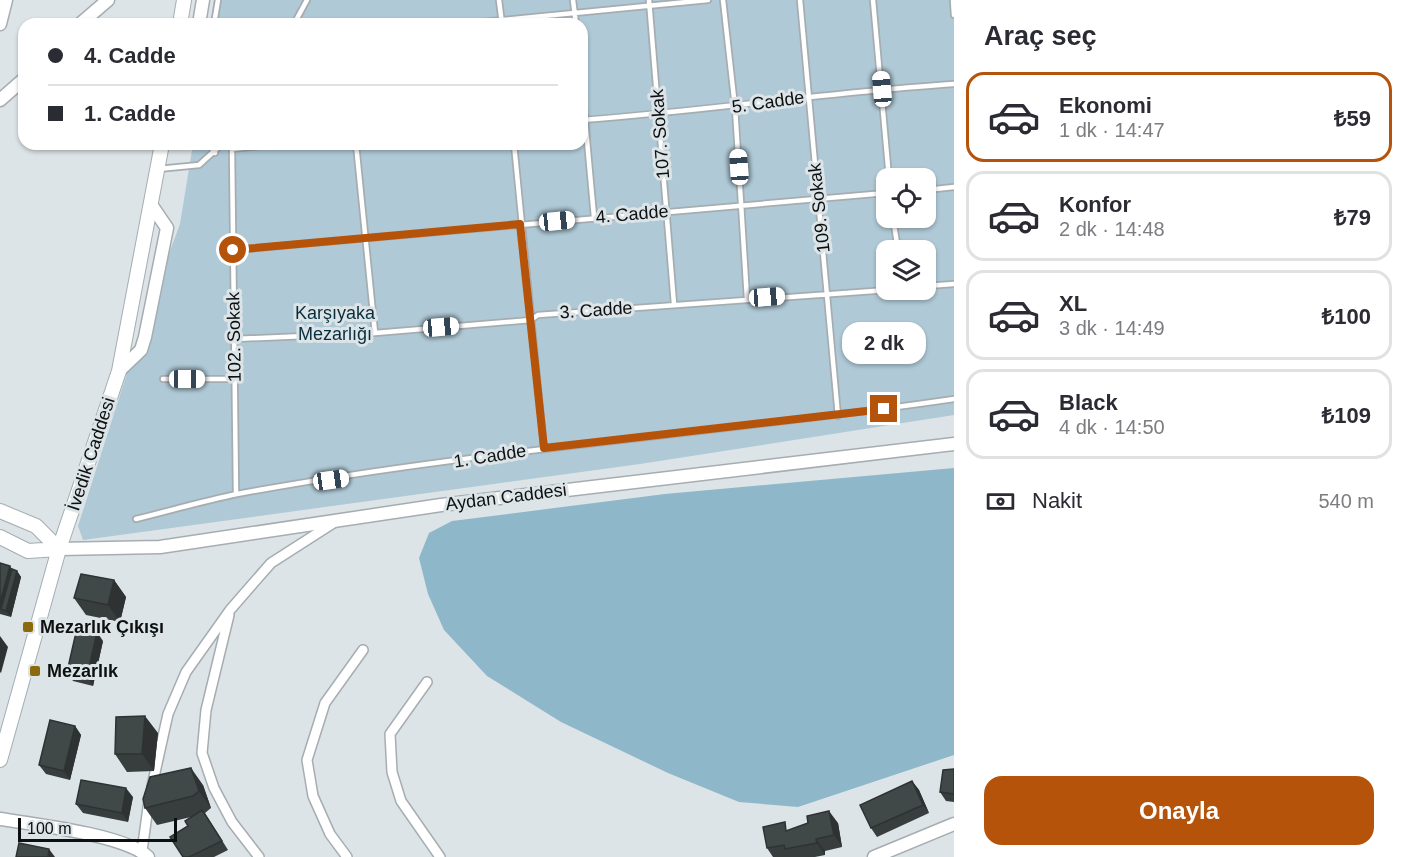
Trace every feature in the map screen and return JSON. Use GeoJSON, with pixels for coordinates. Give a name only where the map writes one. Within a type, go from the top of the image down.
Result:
{"type":"FeatureCollection","features":[{"type":"Feature","properties":{"kind":"main road"},"geometry":{"type":"LineString","coordinates":[[181,18],[184,0]]}},
{"type":"Feature","properties":{"kind":"main road","name":"İvedik Caddesi"},"geometry":{"type":"LineString","coordinates":[[0,760],[59,549],[119,371],[161,150]]}},
{"type":"Feature","properties":{"kind":"main road"},"geometry":{"type":"LineString","coordinates":[[0,511],[36,526],[59,549]]}},
{"type":"Feature","properties":{"kind":"main road"},"geometry":{"type":"LineString","coordinates":[[0,537],[28,550],[59,549]]}},
{"type":"Feature","properties":{"kind":"street"},"geometry":{"type":"LineString","coordinates":[[0,24],[6,0]]}},
{"type":"Feature","properties":{"kind":"street"},"geometry":{"type":"LineString","coordinates":[[87,18],[108,0]]}},
{"type":"Feature","properties":{"kind":"street"},"geometry":{"type":"LineString","coordinates":[[200,18],[203,0]]}},
{"type":"Feature","properties":{"kind":"street"},"geometry":{"type":"LineString","coordinates":[[0,100],[18,84]]}},
{"type":"Feature","properties":{"kind":"street"},"geometry":{"type":"LineString","coordinates":[[119,371],[141,350],[167,228],[152,206]]}},
{"type":"Feature","properties":{"kind":"street","name":"Aydan Caddesi"},"geometry":{"type":"LineString","coordinates":[[59,549],[160,547],[341,518],[954,444]]}},
{"type":"Feature","properties":{"kind":"street"},"geometry":{"type":"LineString","coordinates":[[0,819],[93,836],[145,854],[149,801],[168,714],[186,672],[230,610],[271,563],[341,518]]}},
{"type":"Feature","properties":{"kind":"street"},"geometry":{"type":"LineString","coordinates":[[230,610],[210,690],[202,753],[214,788],[232,822],[259,857]]}},
{"type":"Feature","properties":{"kind":"street"},"geometry":{"type":"LineString","coordinates":[[347,857],[330,834],[313,796],[307,760],[324,703],[363,650]]}},
{"type":"Feature","properties":{"kind":"street"},"geometry":{"type":"LineString","coordinates":[[427,682],[390,734],[392,772],[401,801],[440,857]]}},
{"type":"Feature","properties":{"kind":"street"},"geometry":{"type":"LineString","coordinates":[[874,857],[954,824]]}},
{"type":"Feature","properties":{"kind":"lane"},"geometry":{"type":"LineString","coordinates":[[215,18],[218,0]]}},
{"type":"Feature","properties":{"kind":"lane"},"geometry":{"type":"LineString","coordinates":[[297,18],[307,0]]}},
{"type":"Feature","properties":{"kind":"lane"},"geometry":{"type":"LineString","coordinates":[[499,0],[501,18]]}},
{"type":"Feature","properties":{"kind":"lane"},"geometry":{"type":"LineString","coordinates":[[573,0],[575,18]]}},
{"type":"Feature","properties":{"kind":"lane"},"geometry":{"type":"LineString","coordinates":[[538,18],[650,3],[708,0]]}},
{"type":"Feature","properties":{"kind":"lane"},"geometry":{"type":"LineString","coordinates":[[723,0],[735,107],[747,299]]}},
{"type":"Feature","properties":{"kind":"lane","name":"109. Sokak"},"geometry":{"type":"LineString","coordinates":[[800,0],[838,416]]}},
{"type":"Feature","properties":{"kind":"lane"},"geometry":{"type":"LineString","coordinates":[[873,0],[888,168]]}},
{"type":"Feature","properties":{"kind":"lane"},"geometry":{"type":"LineString","coordinates":[[953,0],[954,15]]}},
{"type":"Feature","properties":{"kind":"lane","name":"107. Sokak"},"geometry":{"type":"LineString","coordinates":[[650,3],[674,304]]}},
{"type":"Feature","properties":{"kind":"lane","name":"5. Cadde"},"geometry":{"type":"LineString","coordinates":[[588,120],[735,107],[809,96],[954,84]]}},
{"type":"Feature","properties":{"kind":"lane"},"geometry":{"type":"LineString","coordinates":[[158,169],[199,165],[217,150]]}},
{"type":"Feature","properties":{"kind":"lane","name":"102. Sokak"},"geometry":{"type":"LineString","coordinates":[[230,150],[236,494]]}},
{"type":"Feature","properties":{"kind":"lane"},"geometry":{"type":"LineString","coordinates":[[357,150],[375,333]]}},
{"type":"Feature","properties":{"kind":"lane"},"geometry":{"type":"LineString","coordinates":[[514,150],[544,448]]}},
{"type":"Feature","properties":{"kind":"lane"},"geometry":{"type":"LineString","coordinates":[[587,150],[594,217]]}},
{"type":"Feature","properties":{"kind":"lane"},"geometry":{"type":"LineString","coordinates":[[936,189],[954,187]]}},
{"type":"Feature","properties":{"kind":"lane","name":"4. Cadde"},"geometry":{"type":"LineString","coordinates":[[233,250],[876,194]]}},
{"type":"Feature","properties":{"kind":"lane"},"geometry":{"type":"LineString","coordinates":[[936,285],[954,284]]}},
{"type":"Feature","properties":{"kind":"lane","name":"3. Cadde"},"geometry":{"type":"LineString","coordinates":[[234,339],[375,333],[531,320],[538,315],[876,291]]}},
{"type":"Feature","properties":{"kind":"lane"},"geometry":{"type":"LineString","coordinates":[[163,379],[235,379]]}},
{"type":"Feature","properties":{"kind":"lane","name":"1. Cadde"},"geometry":{"type":"LineString","coordinates":[[136,519],[236,494],[544,448],[838,416],[954,399]]}},
{"type":"Feature","properties":{"kind":"green space","name":"Karşıyaka Mezarlığı"},"geometry":{"type":"Polygon","coordinates":[[[214,0],[954,0],[954,415],[640,464],[83,540],[78,526],[144,320],[180,224],[192,150],[588,150],[588,18],[212,18],[214,0]]]}},
{"type":"Feature","properties":{"kind":"shaded area"},"geometry":{"type":"Polygon","coordinates":[[[954,468],[954,755],[798,807],[739,802],[668,773],[561,722],[487,676],[444,630],[428,594],[419,558],[429,533],[452,521],[665,494],[954,468]]]}},
{"type":"Feature","properties":{"kind":"building"},"geometry":{"type":"Polygon","coordinates":[[[0,563],[10,566],[0,603],[0,563]]]}},
{"type":"Feature","properties":{"kind":"building"},"geometry":{"type":"Polygon","coordinates":[[[12,569],[17,571],[6,611],[1,609],[12,569]]]}},
{"type":"Feature","properties":{"kind":"building"},"geometry":{"type":"Polygon","coordinates":[[[81,574],[114,580],[108,605],[74,598],[81,574]]]}},
{"type":"Feature","properties":{"kind":"building"},"geometry":{"type":"Polygon","coordinates":[[[77,628],[97,632],[87,677],[67,672],[77,628]]]}},
{"type":"Feature","properties":{"kind":"building"},"geometry":{"type":"Polygon","coordinates":[[[145,716],[142,754],[115,754],[116,717],[145,716]]]}},
{"type":"Feature","properties":{"kind":"building"},"geometry":{"type":"Polygon","coordinates":[[[50,720],[75,726],[64,771],[39,765],[50,720]]]}},
{"type":"Feature","properties":{"kind":"building"},"geometry":{"type":"Polygon","coordinates":[[[191,768],[199,791],[193,796],[145,808],[143,799],[150,777],[191,768]]]}},
{"type":"Feature","properties":{"kind":"building"},"geometry":{"type":"Polygon","coordinates":[[[954,769],[954,794],[940,792],[943,770],[954,769]]]}},
{"type":"Feature","properties":{"kind":"building"},"geometry":{"type":"Polygon","coordinates":[[[81,780],[126,788],[122,813],[76,804],[81,780]]]}},
{"type":"Feature","properties":{"kind":"building"},"geometry":{"type":"Polygon","coordinates":[[[912,781],[923,805],[871,828],[860,805],[912,781]]]}},
{"type":"Feature","properties":{"kind":"building"},"geometry":{"type":"Polygon","coordinates":[[[202,810],[222,841],[189,857],[183,857],[170,837],[188,826],[185,821],[202,810]]]}},
{"type":"Feature","properties":{"kind":"building"},"geometry":{"type":"Polygon","coordinates":[[[829,811],[834,835],[816,839],[817,843],[785,849],[784,845],[767,848],[763,827],[785,822],[786,831],[808,823],[807,816],[829,811]]]}},
{"type":"Feature","properties":{"kind":"building"},"geometry":{"type":"Polygon","coordinates":[[[19,843],[49,849],[48,857],[16,857],[19,843]]]}},
{"type":"Feature","properties":{"kind":"place","name":"Mezarlık Çıkışı"},"geometry":{"type":"Point","coordinates":[28,627]}},
{"type":"Feature","properties":{"kind":"place","name":"Mezarlık"},"geometry":{"type":"Point","coordinates":[35,671]}},
{"type":"Feature","properties":{"kind":"route"},"geometry":{"type":"LineString","coordinates":[[233,250],[520,224],[544,448],[884,409]]}}]}
